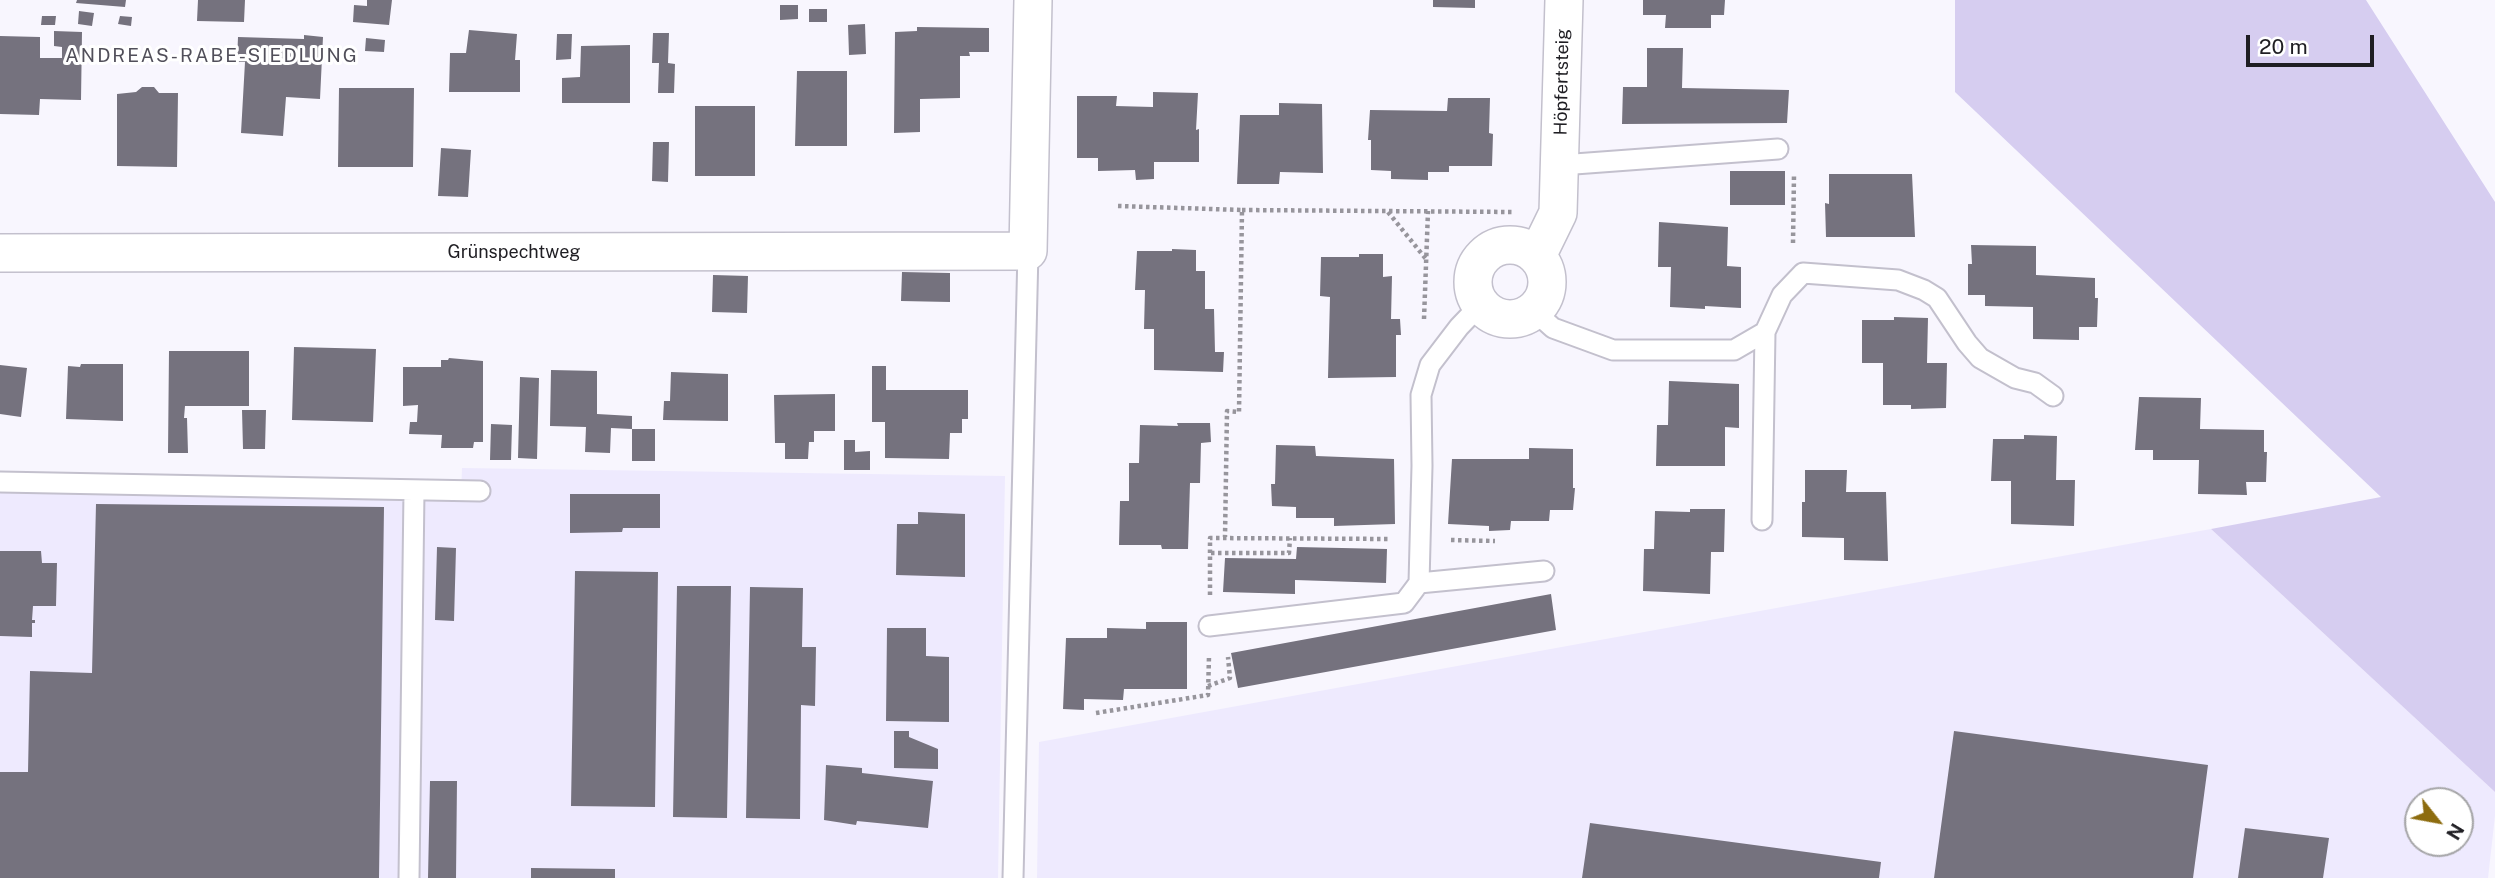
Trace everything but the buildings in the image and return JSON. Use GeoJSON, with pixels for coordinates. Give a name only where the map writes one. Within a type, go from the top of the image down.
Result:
{"type":"FeatureCollection","features":[{"type":"Feature","properties":{"kind":"street"},"geometry":{"type":"LineString","coordinates":[[1028,251],[1033,0]]}},
{"type":"Feature","properties":{"kind":"street","name":"Höpfertsteig"},"geometry":{"type":"LineString","coordinates":[[1559,213],[1564,0]]}},
{"type":"Feature","properties":{"kind":"street"},"geometry":{"type":"LineString","coordinates":[[1537,256],[1559,213]]}},
{"type":"Feature","properties":{"kind":"street"},"geometry":{"type":"LineString","coordinates":[[1515,245],[1537,256],[1547,278],[1542,301],[1534,310],[1523,316],[1500,317],[1481,304],[1473,281],[1481,258],[1491,250],[1515,245]]}},
{"type":"Feature","properties":{"kind":"street","name":"Grünspechtweg"},"geometry":{"type":"LineString","coordinates":[[0,253],[1028,251]]}},
{"type":"Feature","properties":{"kind":"lane"},"geometry":{"type":"LineString","coordinates":[[1561,165],[1778,149]]}},
{"type":"Feature","properties":{"kind":"lane"},"geometry":{"type":"LineString","coordinates":[[1013,878],[1028,251]]}},
{"type":"Feature","properties":{"kind":"lane"},"geometry":{"type":"LineString","coordinates":[[1762,520],[1765,332],[1782,295],[1803,273],[1898,280],[1924,290],[1937,299],[1980,358],[2015,378],[2035,383],[2053,396]]}},
{"type":"Feature","properties":{"kind":"lane"},"geometry":{"type":"LineString","coordinates":[[1209,626],[1404,603],[1419,583],[1421,395],[1430,365],[1459,327],[1481,304]]}},
{"type":"Feature","properties":{"kind":"lane"},"geometry":{"type":"LineString","coordinates":[[1534,310],[1553,328],[1613,350],[1734,350],[1765,332]]}},
{"type":"Feature","properties":{"kind":"lane"},"geometry":{"type":"LineString","coordinates":[[0,482],[480,491]]}},
{"type":"Feature","properties":{"kind":"lane"},"geometry":{"type":"LineString","coordinates":[[409,878],[414,491]]}},
{"type":"Feature","properties":{"kind":"lane"},"geometry":{"type":"LineString","coordinates":[[1419,583],[1544,571]]}},
{"type":"Feature","properties":{"kind":"path"},"geometry":{"type":"LineString","coordinates":[[1792,284],[1794,166]]}},
{"type":"Feature","properties":{"kind":"path"},"geometry":{"type":"LineString","coordinates":[[1118,206],[1559,213]]}},
{"type":"Feature","properties":{"kind":"path"},"geometry":{"type":"LineString","coordinates":[[1242,209],[1239,412],[1227,411],[1224,537],[1272,538]]}},
{"type":"Feature","properties":{"kind":"path"},"geometry":{"type":"LineString","coordinates":[[1388,211],[1426,259]]}},
{"type":"Feature","properties":{"kind":"path"},"geometry":{"type":"LineString","coordinates":[[1424,327],[1427,211]]}},
{"type":"Feature","properties":{"kind":"path"},"geometry":{"type":"LineString","coordinates":[[1211,553],[1289,553],[1290,538]]}},
{"type":"Feature","properties":{"kind":"path"},"geometry":{"type":"LineString","coordinates":[[1208,686],[1230,678],[1228,649]]}},
{"type":"Feature","properties":{"kind":"shaded area"},"geometry":{"type":"Polygon","coordinates":[[[1955,0],[2366,0],[2495,202],[2495,792],[2211,529],[2381,497],[1955,92],[1955,0]]]}},
{"type":"Feature","properties":{"kind":"shaded area"},"geometry":{"type":"Polygon","coordinates":[[[462,468],[1005,476],[998,878],[0,878],[0,489],[461,495],[462,468]]]}},
{"type":"Feature","properties":{"kind":"shaded area"},"geometry":{"type":"Polygon","coordinates":[[[2211,529],[2495,792],[2488,878],[1037,878],[1039,742],[2211,529]]]}},
{"type":"Feature","properties":{"kind":"district","name":"ANDREAS-RABE-SIEDLUNG"},"geometry":{"type":"Point","coordinates":[212,56]}}]}
